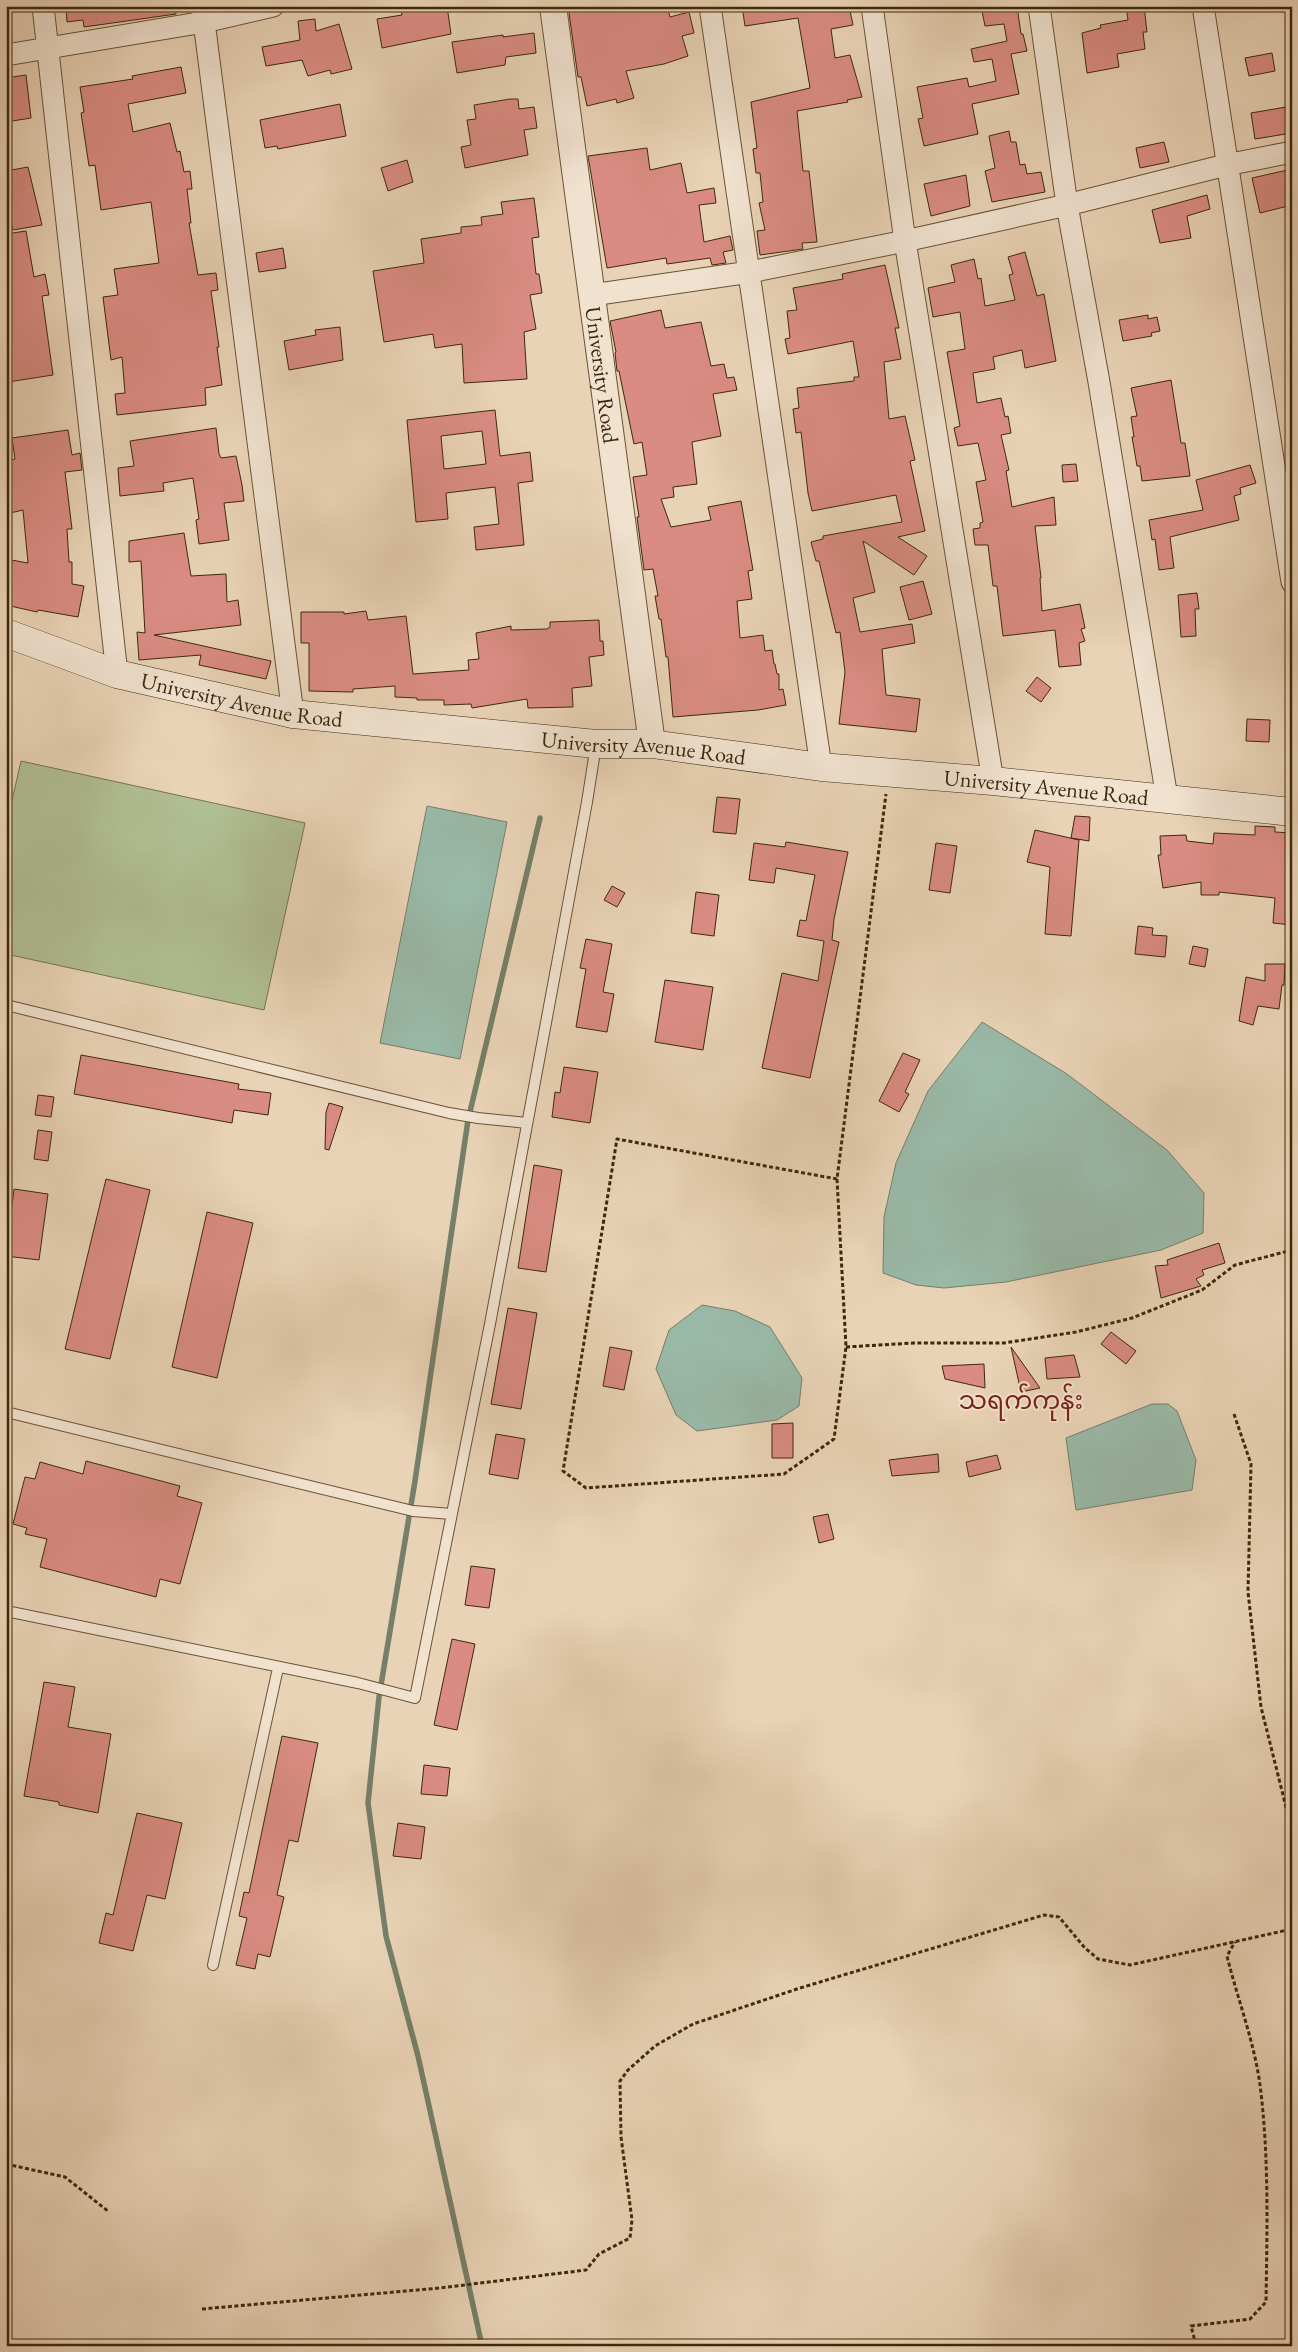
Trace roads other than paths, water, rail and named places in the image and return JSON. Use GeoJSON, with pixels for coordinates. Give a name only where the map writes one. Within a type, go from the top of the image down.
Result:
{"type":"FeatureCollection","features":[{"type":"Feature","properties":{"kind":"main road","name":"University Avenue Road"},"geometry":{"type":"LineString","coordinates":[[6,634],[117,674],[293,714],[596,744],[652,744],[821,767],[993,781],[1292,812]]}},
{"type":"Feature","properties":{"kind":"street"},"geometry":{"type":"LineString","coordinates":[[43,6],[117,674]]}},
{"type":"Feature","properties":{"kind":"street"},"geometry":{"type":"LineString","coordinates":[[6,55],[203,14],[273,6]]}},
{"type":"Feature","properties":{"kind":"street","name":"University Road"},"geometry":{"type":"LineString","coordinates":[[553,6],[652,744]]}},
{"type":"Feature","properties":{"kind":"street"},"geometry":{"type":"LineString","coordinates":[[710,6],[821,767]]}},
{"type":"Feature","properties":{"kind":"street"},"geometry":{"type":"LineString","coordinates":[[872,6],[905,241],[993,781]]}},
{"type":"Feature","properties":{"kind":"street"},"geometry":{"type":"LineString","coordinates":[[1039,6],[1067,205],[1099,382],[1167,798]]}},
{"type":"Feature","properties":{"kind":"street"},"geometry":{"type":"LineString","coordinates":[[1203,6],[1226,165],[1292,582]]}},
{"type":"Feature","properties":{"kind":"street"},"geometry":{"type":"LineString","coordinates":[[203,14],[293,714]]}},
{"type":"Feature","properties":{"kind":"street"},"geometry":{"type":"LineString","coordinates":[[592,295],[750,272],[905,241],[1067,205],[1226,165],[1292,152]]}},
{"type":"Feature","properties":{"kind":"lane"},"geometry":{"type":"LineString","coordinates":[[6,1611],[358,1683],[415,1698],[527,1123],[586,812],[596,744]]}},
{"type":"Feature","properties":{"kind":"lane"},"geometry":{"type":"LineString","coordinates":[[6,1005],[449,1113],[527,1123]]}},
{"type":"Feature","properties":{"kind":"lane"},"geometry":{"type":"LineString","coordinates":[[6,1412],[413,1511],[452,1514]]}},
{"type":"Feature","properties":{"kind":"lane"},"geometry":{"type":"LineString","coordinates":[[213,1965],[278,1668]]}},
{"type":"Feature","properties":{"kind":"waterway"},"geometry":{"type":"LineString","coordinates":[[482,2346],[418,2056],[386,1936],[368,1803],[379,1697],[415,1481],[468,1120],[540,818]]}},
{"type":"Feature","properties":{"kind":"district","name":"သရက်ကုန်း"},"geometry":{"type":"Point","coordinates":[1021,1400]}}]}
